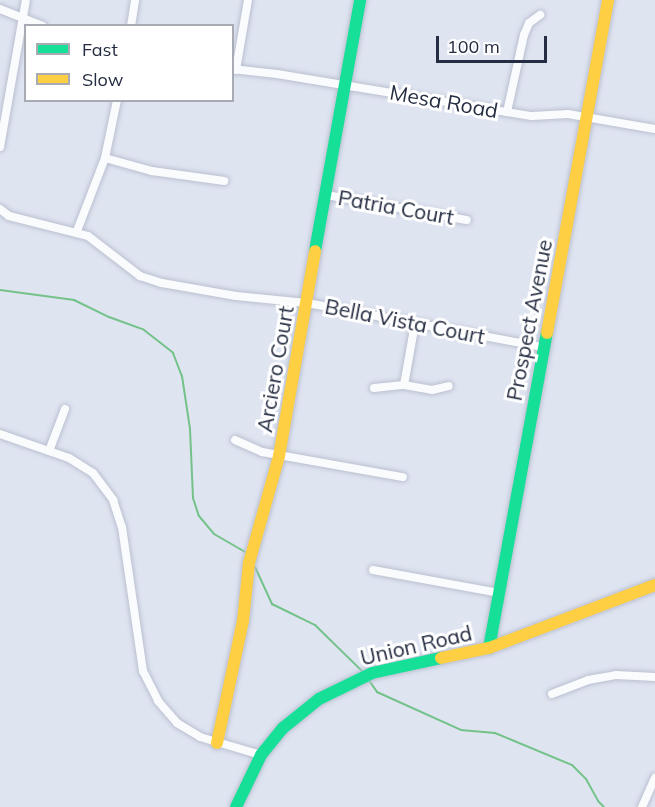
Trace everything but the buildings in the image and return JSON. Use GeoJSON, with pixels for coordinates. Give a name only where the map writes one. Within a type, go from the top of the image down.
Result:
{"type":"FeatureCollection","features":[{"type":"Feature","properties":{"kind":"street"},"geometry":{"type":"LineString","coordinates":[[0,147],[26,0]]}},
{"type":"Feature","properties":{"kind":"street"},"geometry":{"type":"LineString","coordinates":[[131,24],[135,0]]}},
{"type":"Feature","properties":{"kind":"street"},"geometry":{"type":"LineString","coordinates":[[234,69],[248,0]]}},
{"type":"Feature","properties":{"kind":"street","name":"Arciero Court"},"geometry":{"type":"LineString","coordinates":[[217,743],[243,621],[249,563],[279,456],[360,0]]}},
{"type":"Feature","properties":{"kind":"street","name":"Prospect Avenue"},"geometry":{"type":"LineString","coordinates":[[489,648],[608,0]]}},
{"type":"Feature","properties":{"kind":"street"},"geometry":{"type":"LineString","coordinates":[[0,9],[39,24]]}},
{"type":"Feature","properties":{"kind":"street"},"geometry":{"type":"LineString","coordinates":[[507,112],[524,35],[530,23],[540,15]]}},
{"type":"Feature","properties":{"kind":"street","name":"Mesa Road"},"geometry":{"type":"LineString","coordinates":[[234,69],[532,116],[568,114],[655,129]]}},
{"type":"Feature","properties":{"kind":"street"},"geometry":{"type":"LineString","coordinates":[[77,231],[105,158],[117,102]]}},
{"type":"Feature","properties":{"kind":"street"},"geometry":{"type":"LineString","coordinates":[[105,158],[152,171],[224,181]]}},
{"type":"Feature","properties":{"kind":"street","name":"Patria Court"},"geometry":{"type":"LineString","coordinates":[[326,195],[467,220]]}},
{"type":"Feature","properties":{"kind":"street","name":"Bella Vista Court"},"geometry":{"type":"LineString","coordinates":[[0,209],[9,216],[77,231],[88,236],[140,276],[162,283],[236,296],[307,303],[543,347]]}},
{"type":"Feature","properties":{"kind":"street"},"geometry":{"type":"LineString","coordinates":[[404,385],[415,323]]}},
{"type":"Feature","properties":{"kind":"street"},"geometry":{"type":"LineString","coordinates":[[374,388],[404,385],[432,390],[449,386]]}},
{"type":"Feature","properties":{"kind":"street"},"geometry":{"type":"LineString","coordinates":[[49,451],[65,409]]}},
{"type":"Feature","properties":{"kind":"street"},"geometry":{"type":"LineString","coordinates":[[0,434],[69,458],[93,473],[113,500],[122,527],[143,671],[158,701],[177,723],[200,737],[261,754]]}},
{"type":"Feature","properties":{"kind":"street"},"geometry":{"type":"LineString","coordinates":[[235,440],[262,452],[279,456],[403,477]]}},
{"type":"Feature","properties":{"kind":"street"},"geometry":{"type":"LineString","coordinates":[[373,570],[498,593]]}},
{"type":"Feature","properties":{"kind":"street","name":"Union Road"},"geometry":{"type":"LineString","coordinates":[[236,807],[261,754],[296,715],[347,683],[372,673],[489,648],[655,585]]}},
{"type":"Feature","properties":{"kind":"street"},"geometry":{"type":"LineString","coordinates":[[552,694],[588,680],[607,677],[655,677]]}},
{"type":"Feature","properties":{"kind":"street"},"geometry":{"type":"LineString","coordinates":[[642,807],[655,778]]}},
{"type":"Feature","properties":{"kind":"waterway"},"geometry":{"type":"LineString","coordinates":[[0,290],[74,300],[109,317],[144,330],[173,353],[182,376],[190,429],[193,498],[199,516],[214,534],[248,554]]}},
{"type":"Feature","properties":{"kind":"waterway"},"geometry":{"type":"LineString","coordinates":[[255,567],[272,604],[315,625],[363,672]]}},
{"type":"Feature","properties":{"kind":"waterway"},"geometry":{"type":"LineString","coordinates":[[368,679],[377,692],[461,730],[495,733],[572,765],[586,779],[598,801],[604,807]]}},
{"type":"Feature","properties":{"kind":"traffic: fast"},"geometry":{"type":"LineString","coordinates":[[315,251],[360,0]]}},
{"type":"Feature","properties":{"kind":"traffic: fast"},"geometry":{"type":"LineString","coordinates":[[489,648],[547,333]]}},
{"type":"Feature","properties":{"kind":"traffic: fast"},"geometry":{"type":"LineString","coordinates":[[236,807],[261,755],[283,728],[319,699],[372,673],[441,658]]}},
{"type":"Feature","properties":{"kind":"traffic: slow"},"geometry":{"type":"LineString","coordinates":[[547,333],[608,0]]}},
{"type":"Feature","properties":{"kind":"traffic: slow"},"geometry":{"type":"LineString","coordinates":[[217,743],[243,621],[249,563],[279,456],[315,251]]}},
{"type":"Feature","properties":{"kind":"traffic: slow"},"geometry":{"type":"LineString","coordinates":[[441,658],[489,648],[655,585]]}}]}
